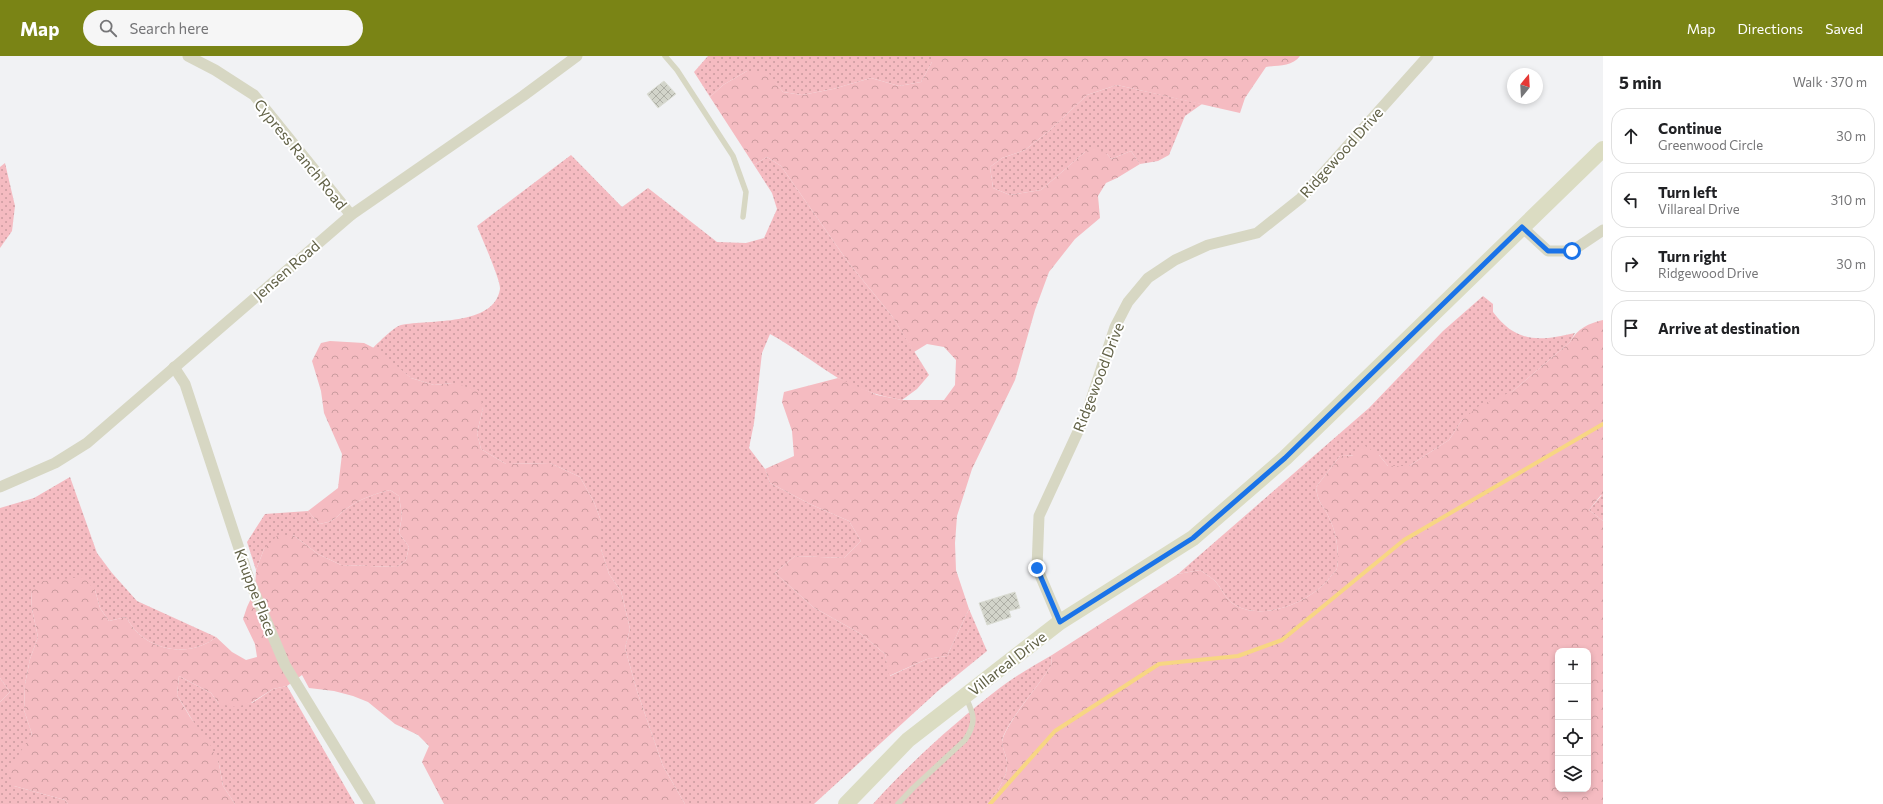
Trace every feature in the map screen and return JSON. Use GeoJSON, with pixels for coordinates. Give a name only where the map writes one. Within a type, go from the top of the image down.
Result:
{"type":"FeatureCollection","features":[{"type":"Feature","properties":{"kind":"street","name":"Cypress Ranch Road"},"geometry":{"type":"LineString","coordinates":[[188,56],[215,70],[254,96],[351,215]]}},
{"type":"Feature","properties":{"kind":"street","name":"Jensen Road"},"geometry":{"type":"LineString","coordinates":[[0,487],[55,463],[87,444],[351,215],[523,96],[576,56]]}},
{"type":"Feature","properties":{"kind":"street","name":"Ridgewood Drive"},"geometry":{"type":"LineString","coordinates":[[1060,622],[1037,568],[1039,516],[1087,412],[1114,327],[1128,302],[1148,278],[1175,260],[1208,244],[1257,233],[1301,198],[1428,56]]}},
{"type":"Feature","properties":{"kind":"street","name":"Villareal Drive"},"geometry":{"type":"LineString","coordinates":[[846,804],[908,740],[1060,622],[1193,538],[1285,458],[1603,149]]}},
{"type":"Feature","properties":{"kind":"street"},"geometry":{"type":"LineString","coordinates":[[1522,227],[1548,251],[1572,251],[1603,230]]}},
{"type":"Feature","properties":{"kind":"street","name":"Knuppe Place"},"geometry":{"type":"LineString","coordinates":[[174,367],[185,384],[250,582],[285,665],[370,804]]}},
{"type":"Feature","properties":{"kind":"lane"},"geometry":{"type":"LineString","coordinates":[[665,56],[677,70],[733,156],[746,192],[743,217]]}},
{"type":"Feature","properties":{"kind":"lane"},"geometry":{"type":"LineString","coordinates":[[898,804],[913,788],[965,740],[970,732],[974,718],[972,709],[965,696]]}},
{"type":"Feature","properties":{"kind":"green space"},"geometry":{"type":"Polygon","coordinates":[[[708,56],[932,56],[932,62],[921,82],[899,86],[871,78],[833,89],[802,95],[783,92],[766,71],[747,71],[723,85],[710,97],[694,72],[708,56]]]}},
{"type":"Feature","properties":{"kind":"green space"},"geometry":{"type":"Polygon","coordinates":[[[932,56],[1300,56],[1297,60],[1289,64],[1266,67],[1245,98],[1240,113],[1117,85],[1087,95],[1049,131],[1025,150],[1002,158],[990,167],[993,188],[1010,195],[1041,190],[1085,152],[1094,147],[1107,154],[1111,159],[1131,151],[1140,164],[1106,183],[1098,196],[1100,218],[1075,239],[1049,272],[1035,310],[1015,380],[972,469],[957,516],[955,543],[956,570],[969,609],[947,656],[927,659],[889,676],[885,654],[861,634],[813,607],[775,573],[795,556],[844,558],[861,541],[849,521],[812,505],[770,483],[765,469],[794,456],[792,431],[782,402],[784,392],[838,378],[877,395],[902,400],[944,400],[955,385],[956,360],[944,347],[927,344],[914,352],[892,316],[848,262],[781,166],[767,157],[754,165],[710,97],[723,85],[747,71],[767,71],[783,92],[802,95],[833,89],[871,78],[899,86],[921,82],[932,62],[932,56]]]}},
{"type":"Feature","properties":{"kind":"green space"},"geometry":{"type":"Polygon","coordinates":[[[1117,85],[1202,104],[1185,116],[1169,155],[1158,161],[1140,164],[1131,151],[1111,159],[1107,154],[1085,152],[1041,190],[1010,195],[993,188],[990,167],[1002,158],[1025,150],[1049,131],[1087,95],[1117,85]]]}},
{"type":"Feature","properties":{"kind":"green space"},"geometry":{"type":"Polygon","coordinates":[[[571,155],[622,207],[648,188],[717,242],[746,243],[764,238],[777,209],[772,193],[754,165],[767,157],[781,166],[848,262],[892,316],[929,375],[917,389],[902,400],[869,392],[853,386],[829,373],[788,344],[770,334],[762,353],[754,423],[749,448],[765,469],[770,483],[812,505],[849,521],[861,541],[844,558],[795,556],[775,573],[813,607],[861,634],[885,654],[890,676],[927,659],[947,656],[969,609],[987,651],[939,690],[814,804],[685,804],[663,766],[637,691],[625,648],[630,629],[621,591],[609,574],[601,549],[601,521],[594,502],[580,477],[550,463],[506,464],[481,449],[477,433],[483,408],[452,383],[434,385],[411,378],[373,348],[398,326],[413,323],[459,319],[473,316],[486,310],[495,301],[500,289],[494,268],[477,226],[571,155]]]}},
{"type":"Feature","properties":{"kind":"green space"},"geometry":{"type":"Polygon","coordinates":[[[5,163],[15,206],[12,231],[0,248],[0,167],[5,163]]]}},
{"type":"Feature","properties":{"kind":"green space"},"geometry":{"type":"Polygon","coordinates":[[[1483,296],[1493,304],[1493,312],[1502,322],[1511,330],[1520,335],[1530,338],[1551,338],[1575,333],[1570,342],[1513,391],[1462,420],[1449,440],[1409,466],[1388,466],[1379,455],[1340,456],[1316,487],[1320,501],[1332,525],[1337,543],[1338,562],[1336,570],[1328,580],[1308,596],[1296,603],[1269,611],[1256,611],[1243,609],[1232,603],[1215,581],[1200,570],[1178,574],[1369,408],[1443,331],[1483,296]]]}},
{"type":"Feature","properties":{"kind":"green space"},"geometry":{"type":"Polygon","coordinates":[[[1603,320],[1603,496],[1601,495],[1589,510],[1603,521],[1603,804],[987,804],[998,790],[1006,774],[1007,760],[1002,742],[1005,734],[1009,725],[1051,666],[1052,655],[1178,574],[1200,570],[1215,581],[1232,603],[1243,609],[1269,611],[1296,603],[1308,596],[1328,580],[1337,568],[1338,550],[1334,531],[1328,515],[1320,501],[1316,487],[1340,456],[1352,456],[1365,446],[1379,455],[1388,466],[1409,466],[1449,440],[1462,420],[1479,406],[1513,391],[1570,342],[1580,330],[1588,325],[1603,320]]]}},
{"type":"Feature","properties":{"kind":"green space"},"geometry":{"type":"Polygon","coordinates":[[[330,341],[364,343],[378,350],[411,378],[434,385],[452,383],[478,390],[483,408],[477,433],[481,449],[506,464],[550,463],[580,477],[594,502],[601,521],[601,549],[609,574],[621,591],[630,629],[625,648],[637,691],[663,766],[685,804],[444,804],[422,762],[429,746],[418,735],[395,724],[368,702],[334,691],[309,688],[302,675],[287,686],[273,689],[251,703],[236,707],[219,704],[211,693],[179,676],[177,695],[190,717],[209,742],[219,764],[223,786],[235,804],[68,804],[65,800],[14,786],[8,771],[32,734],[24,710],[25,684],[30,659],[38,637],[32,609],[31,590],[43,581],[83,577],[95,590],[100,608],[109,621],[126,617],[137,632],[147,640],[157,645],[167,648],[188,649],[208,643],[216,637],[232,652],[246,660],[257,657],[255,644],[243,619],[255,590],[256,570],[264,549],[277,536],[293,535],[318,554],[341,565],[397,567],[406,560],[409,547],[399,533],[402,516],[399,496],[390,490],[359,501],[344,510],[333,520],[325,523],[319,524],[308,511],[338,488],[342,454],[324,413],[321,391],[312,361],[321,343],[330,341]]]}},
{"type":"Feature","properties":{"kind":"green space"},"geometry":{"type":"Polygon","coordinates":[[[70,477],[97,553],[112,573],[137,601],[216,637],[208,643],[198,647],[188,649],[167,648],[147,640],[139,634],[126,617],[109,621],[100,608],[95,590],[31,590],[32,609],[38,637],[30,659],[25,684],[24,710],[32,734],[24,748],[14,786],[65,800],[68,804],[0,804],[0,702],[10,692],[0,678],[0,508],[34,498],[70,477]]]}},
{"type":"Feature","properties":{"kind":"green space"},"geometry":{"type":"Polygon","coordinates":[[[390,490],[399,496],[402,516],[399,533],[409,547],[406,560],[397,567],[341,565],[318,554],[293,535],[264,549],[256,570],[247,542],[265,514],[308,511],[319,524],[325,523],[333,520],[344,510],[354,504],[390,490]]]}},
{"type":"Feature","properties":{"kind":"green space"},"geometry":{"type":"Polygon","coordinates":[[[1602,495],[1603,496],[1603,521],[1589,510],[1602,495]]]}},
{"type":"Feature","properties":{"kind":"green space"},"geometry":{"type":"Polygon","coordinates":[[[1052,655],[1051,666],[1009,725],[1005,734],[1002,741],[1007,760],[1006,774],[998,790],[987,804],[873,804],[918,758],[967,714],[1007,683],[1052,655]]]}},
{"type":"Feature","properties":{"kind":"green space"},"geometry":{"type":"Polygon","coordinates":[[[179,676],[211,693],[219,704],[252,703],[273,689],[287,686],[355,804],[235,804],[223,786],[219,764],[177,695],[179,676]]]}},
{"type":"Feature","properties":{"kind":"green space"},"geometry":{"type":"Polygon","coordinates":[[[0,678],[10,692],[0,702],[0,678]]]}},
{"type":"Feature","properties":{"kind":"building"},"geometry":{"type":"Polygon","coordinates":[[[664,81],[676,94],[658,108],[647,94],[664,81]]]}},
{"type":"Feature","properties":{"kind":"building"},"geometry":{"type":"Polygon","coordinates":[[[1015,592],[1020,608],[1009,611],[1011,617],[987,625],[979,603],[1015,592]]]}},
{"type":"Feature","properties":{"kind":"waterway"},"geometry":{"type":"LineString","coordinates":[[990,804],[1055,731],[1159,664],[1238,656],[1282,640],[1404,540],[1603,424]]}},
{"type":"Feature","properties":{"kind":"route"},"geometry":{"type":"LineString","coordinates":[[1037,568],[1060,622],[1193,538],[1285,458],[1522,227],[1548,251],[1572,251]]}}]}
